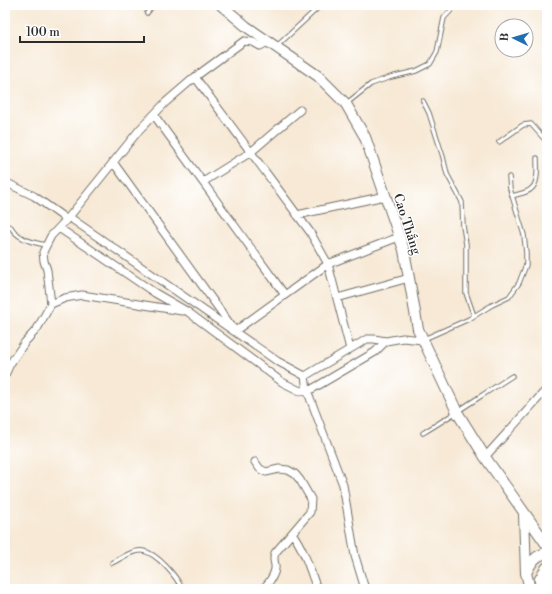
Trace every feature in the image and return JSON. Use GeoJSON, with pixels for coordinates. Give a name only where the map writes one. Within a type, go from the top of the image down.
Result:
{"type":"FeatureCollection","features":[{"type":"Feature","properties":{"kind":"main road","name":"Cao Thắng"},"geometry":{"type":"LineString","coordinates":[[221,5],[247,27],[318,76],[346,104],[365,137],[404,250],[418,329],[423,340],[457,412],[485,457],[547,546]]}},
{"type":"Feature","properties":{"kind":"main road"},"geometry":{"type":"LineString","coordinates":[[524,514],[526,573],[530,589]]}},
{"type":"Feature","properties":{"kind":"main road"},"geometry":{"type":"LineString","coordinates":[[526,573],[532,562],[539,555],[547,553]]}},
{"type":"Feature","properties":{"kind":"main road"},"geometry":{"type":"LineString","coordinates":[[542,589],[540,580],[547,568]]}},
{"type":"Feature","properties":{"kind":"street"},"geometry":{"type":"LineString","coordinates":[[5,376],[10,364],[25,342],[38,329],[51,304],[47,270],[43,252],[51,236],[68,218],[140,129],[195,77],[244,41],[253,42],[260,46],[272,44]]}},
{"type":"Feature","properties":{"kind":"street"},"geometry":{"type":"LineString","coordinates":[[195,77],[310,232],[328,264],[350,349]]}},
{"type":"Feature","properties":{"kind":"street"},"geometry":{"type":"LineString","coordinates":[[203,182],[250,152],[300,110]]}},
{"type":"Feature","properties":{"kind":"street"},"geometry":{"type":"LineString","coordinates":[[154,115],[285,295]]}},
{"type":"Feature","properties":{"kind":"street"},"geometry":{"type":"LineString","coordinates":[[113,162],[235,331]]}},
{"type":"Feature","properties":{"kind":"street"},"geometry":{"type":"LineString","coordinates":[[5,182],[34,196],[235,331],[277,361],[305,376]]}},
{"type":"Feature","properties":{"kind":"street"},"geometry":{"type":"LineString","coordinates":[[297,215],[385,196]]}},
{"type":"Feature","properties":{"kind":"street"},"geometry":{"type":"LineString","coordinates":[[59,228],[155,293],[188,312],[282,382],[300,391],[319,385],[376,352],[386,341]]}},
{"type":"Feature","properties":{"kind":"street"},"geometry":{"type":"LineString","coordinates":[[235,331],[328,264],[399,237]]}},
{"type":"Feature","properties":{"kind":"street"},"geometry":{"type":"LineString","coordinates":[[337,298],[409,278]]}},
{"type":"Feature","properties":{"kind":"street"},"geometry":{"type":"LineString","coordinates":[[51,304],[65,298],[82,295],[188,312]]}},
{"type":"Feature","properties":{"kind":"street"},"geometry":{"type":"LineString","coordinates":[[305,376],[367,339],[386,341],[403,338],[423,340]]}},
{"type":"Feature","properties":{"kind":"street"},"geometry":{"type":"LineString","coordinates":[[305,376],[306,390],[343,485],[355,556],[365,589]]}},
{"type":"Feature","properties":{"kind":"street"},"geometry":{"type":"LineString","coordinates":[[485,457],[544,392],[547,391]]}},
{"type":"Feature","properties":{"kind":"street"},"geometry":{"type":"LineString","coordinates":[[255,462],[260,469],[266,472],[280,469],[288,470],[295,474],[305,487],[311,499],[310,512],[275,553],[273,559],[275,570],[271,578],[262,589]]}},
{"type":"Feature","properties":{"kind":"street"},"geometry":{"type":"LineString","coordinates":[[292,533],[299,542],[317,589]]}},
{"type":"Feature","properties":{"kind":"lane"},"geometry":{"type":"LineString","coordinates":[[147,13],[153,5]]}},
{"type":"Feature","properties":{"kind":"lane"},"geometry":{"type":"LineString","coordinates":[[272,44],[321,5]]}},
{"type":"Feature","properties":{"kind":"lane"},"geometry":{"type":"LineString","coordinates":[[346,104],[371,84],[391,76],[416,71],[430,64],[437,52],[444,18],[456,5]]}},
{"type":"Feature","properties":{"kind":"lane"},"geometry":{"type":"LineString","coordinates":[[423,101],[429,113],[447,174],[462,202],[466,244],[466,293],[474,316]]}},
{"type":"Feature","properties":{"kind":"lane"},"geometry":{"type":"LineString","coordinates":[[499,142],[523,125],[531,124],[547,142]]}},
{"type":"Feature","properties":{"kind":"lane"},"geometry":{"type":"LineString","coordinates":[[512,196],[530,190],[536,183],[537,158]]}},
{"type":"Feature","properties":{"kind":"lane"},"geometry":{"type":"LineString","coordinates":[[423,340],[474,316],[509,297],[518,283],[526,265],[526,253],[524,235],[512,196],[509,177]]}},
{"type":"Feature","properties":{"kind":"lane"},"geometry":{"type":"LineString","coordinates":[[5,225],[11,227],[13,231],[30,242],[46,245]]}},
{"type":"Feature","properties":{"kind":"lane"},"geometry":{"type":"LineString","coordinates":[[423,434],[476,398],[512,376]]}},
{"type":"Feature","properties":{"kind":"lane"},"geometry":{"type":"LineString","coordinates":[[112,564],[135,551],[144,551],[157,558],[172,572],[182,589]]}}]}
